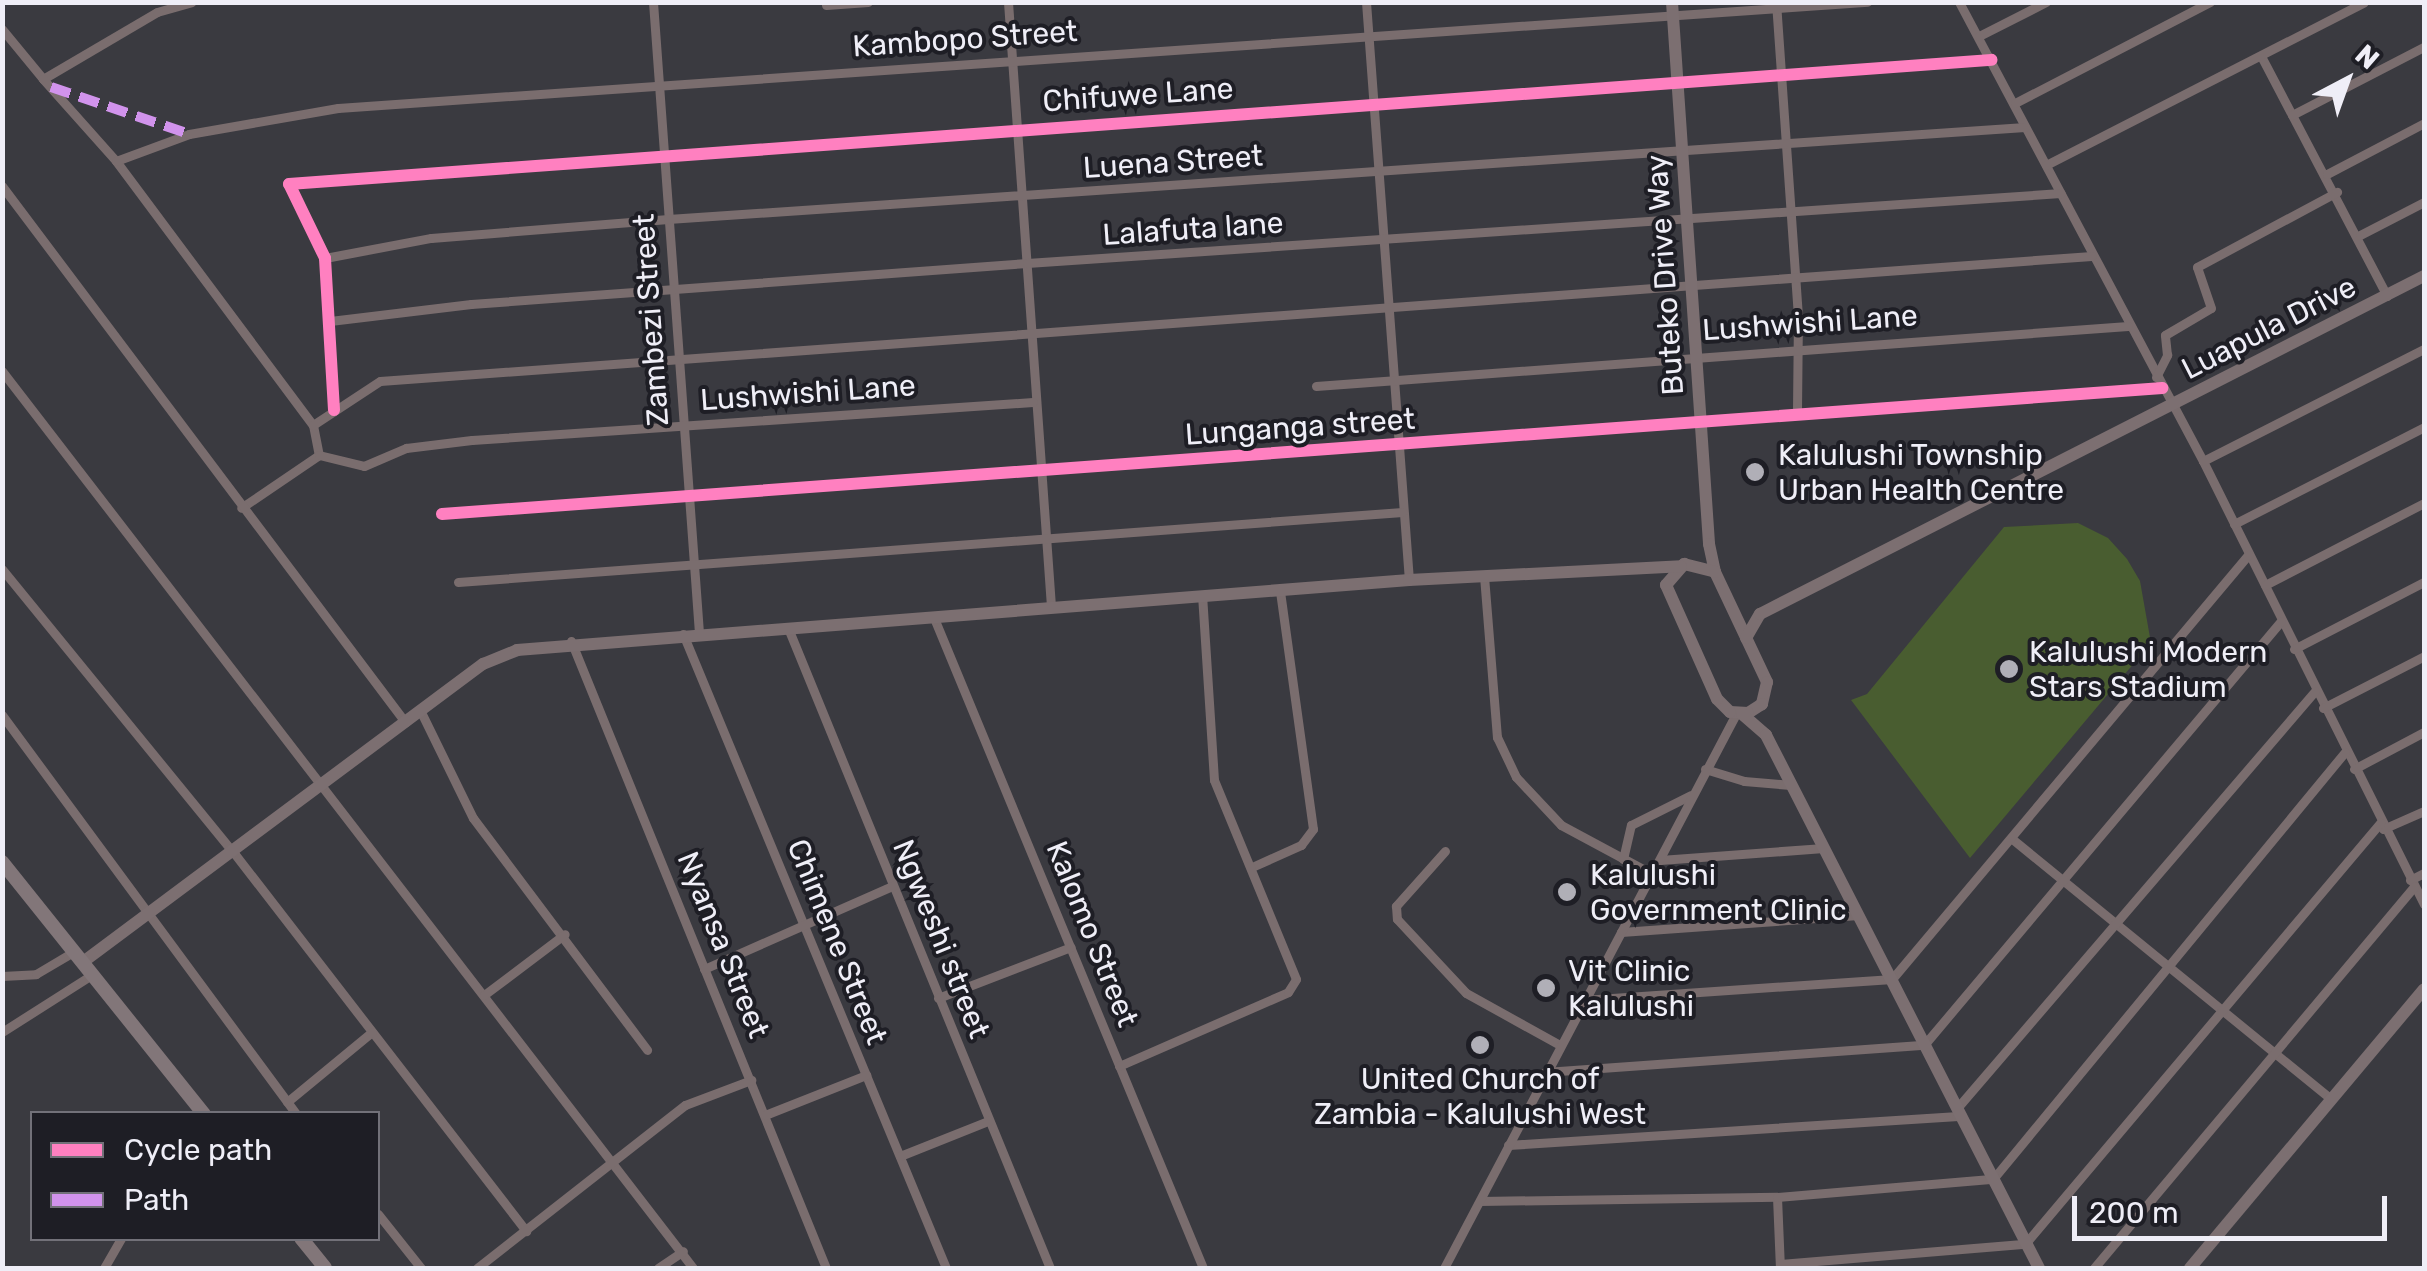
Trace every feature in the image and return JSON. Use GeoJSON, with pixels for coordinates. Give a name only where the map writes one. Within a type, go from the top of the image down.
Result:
{"type":"FeatureCollection","features":[{"type":"Feature","properties":{"kind":"main road"},"geometry":{"type":"LineString","coordinates":[[2,862],[202,1111]]}},
{"type":"Feature","properties":{"kind":"main road"},"geometry":{"type":"LineString","coordinates":[[303,1241],[325,1268]]}},
{"type":"Feature","properties":{"kind":"street"},"geometry":{"type":"LineString","coordinates":[[43,79],[158,12],[192,2]]}},
{"type":"Feature","properties":{"kind":"street","name":"Zambezi Street"},"geometry":{"type":"LineString","coordinates":[[652,2],[699,633]]}},
{"type":"Feature","properties":{"kind":"street"},"geometry":{"type":"LineString","coordinates":[[826,6],[868,2]]}},
{"type":"Feature","properties":{"kind":"street"},"geometry":{"type":"LineString","coordinates":[[1008,2],[1034,402],[1052,608]]}},
{"type":"Feature","properties":{"kind":"street"},"geometry":{"type":"LineString","coordinates":[[1366,2],[1395,445],[1409,580]]}},
{"type":"Feature","properties":{"kind":"street","name":"Kambopo Street"},"geometry":{"type":"LineString","coordinates":[[116,161],[188,134],[338,108],[1012,59],[1368,39],[1672,10],[1867,2]]}},
{"type":"Feature","properties":{"kind":"street"},"geometry":{"type":"LineString","coordinates":[[1959,2],[2203,461],[2381,826],[2424,904]]}},
{"type":"Feature","properties":{"kind":"street"},"geometry":{"type":"LineString","coordinates":[[1979,36],[2046,2]]}},
{"type":"Feature","properties":{"kind":"street"},"geometry":{"type":"LineString","coordinates":[[2015,103],[2210,2]]}},
{"type":"Feature","properties":{"kind":"street"},"geometry":{"type":"LineString","coordinates":[[2046,164],[2364,2]]}},
{"type":"Feature","properties":{"kind":"street"},"geometry":{"type":"LineString","coordinates":[[1777,7],[1789,145],[1797,411]]}},
{"type":"Feature","properties":{"kind":"street","name":"Buteko Drive Way"},"geometry":{"type":"LineString","coordinates":[[1672,10],[1709,544],[1715,572],[1767,682],[1766,735]]}},
{"type":"Feature","properties":{"kind":"street"},"geometry":{"type":"LineString","coordinates":[[2,29],[116,161],[313,425],[319,455],[241,508]]}},
{"type":"Feature","properties":{"kind":"street"},"geometry":{"type":"LineString","coordinates":[[2292,115],[2424,46]]}},
{"type":"Feature","properties":{"kind":"street"},"geometry":{"type":"LineString","coordinates":[[2262,56],[2338,192],[2387,296]]}},
{"type":"Feature","properties":{"kind":"street","name":"Chifuwe Lane"},"geometry":{"type":"LineString","coordinates":[[325,258],[290,184],[665,153],[1991,60]]}},
{"type":"Feature","properties":{"kind":"street"},"geometry":{"type":"LineString","coordinates":[[2326,174],[2424,123]]}},
{"type":"Feature","properties":{"kind":"street","name":"Luena Street"},"geometry":{"type":"LineString","coordinates":[[325,258],[432,238],[668,219],[2026,127]]}},
{"type":"Feature","properties":{"kind":"street"},"geometry":{"type":"LineString","coordinates":[[2,186],[405,722]]}},
{"type":"Feature","properties":{"kind":"street"},"geometry":{"type":"LineString","coordinates":[[2156,377],[2167,356],[2166,335],[2211,308],[2197,268],[2338,192]]}},
{"type":"Feature","properties":{"kind":"street","name":"Lalafuta lane"},"geometry":{"type":"LineString","coordinates":[[330,322],[472,304],[2060,193]]}},
{"type":"Feature","properties":{"kind":"street"},"geometry":{"type":"LineString","coordinates":[[2360,235],[2424,202]]}},
{"type":"Feature","properties":{"kind":"street"},"geometry":{"type":"LineString","coordinates":[[313,425],[380,381],[1793,281],[2091,256]]}},
{"type":"Feature","properties":{"kind":"street"},"geometry":{"type":"LineString","coordinates":[[325,258],[334,410]]}},
{"type":"Feature","properties":{"kind":"street","name":"Luapula Drive"},"geometry":{"type":"LineString","coordinates":[[1760,614],[2424,276]]}},
{"type":"Feature","properties":{"kind":"street","name":"Lushwishi Lane"},"geometry":{"type":"LineString","coordinates":[[1316,386],[1390,376],[2128,326]]}},
{"type":"Feature","properties":{"kind":"street"},"geometry":{"type":"LineString","coordinates":[[2203,461],[2424,349]]}},
{"type":"Feature","properties":{"kind":"street"},"geometry":{"type":"LineString","coordinates":[[2,371],[694,1268]]}},
{"type":"Feature","properties":{"kind":"street","name":"Lunganga street"},"geometry":{"type":"LineString","coordinates":[[442,514],[1699,424],[1797,411],[2162,388]]}},
{"type":"Feature","properties":{"kind":"street","name":"Lushwishi Lane"},"geometry":{"type":"LineString","coordinates":[[319,455],[355,466],[406,448],[1034,402]]}},
{"type":"Feature","properties":{"kind":"street"},"geometry":{"type":"LineString","coordinates":[[2234,524],[2424,427]]}},
{"type":"Feature","properties":{"kind":"street"},"geometry":{"type":"LineString","coordinates":[[2264,586],[2424,503]]}},
{"type":"Feature","properties":{"kind":"street"},"geometry":{"type":"LineString","coordinates":[[458,582],[1402,512]]}},
{"type":"Feature","properties":{"kind":"street"},"geometry":{"type":"LineString","coordinates":[[1666,585],[1709,544]]}},
{"type":"Feature","properties":{"kind":"street"},"geometry":{"type":"LineString","coordinates":[[1583,1000],[1892,980],[2248,556]]}},
{"type":"Feature","properties":{"kind":"street"},"geometry":{"type":"LineString","coordinates":[[2,976],[36,974],[78,957],[148,916],[483,664],[571,641],[934,618],[1409,580],[1688,564],[1715,572]]}},
{"type":"Feature","properties":{"kind":"street"},"geometry":{"type":"LineString","coordinates":[[1638,567],[1666,585],[1717,699],[1766,735],[2039,1268]]}},
{"type":"Feature","properties":{"kind":"street"},"geometry":{"type":"LineString","coordinates":[[2,569],[234,853],[526,1232]]}},
{"type":"Feature","properties":{"kind":"street"},"geometry":{"type":"LineString","coordinates":[[1484,576],[1502,751],[1548,814],[1652,874]]}},
{"type":"Feature","properties":{"kind":"street"},"geometry":{"type":"LineString","coordinates":[[2294,650],[2424,582]]}},
{"type":"Feature","properties":{"kind":"street"},"geometry":{"type":"LineString","coordinates":[[1252,867],[1302,845],[1313,829],[1280,592]]}},
{"type":"Feature","properties":{"kind":"street"},"geometry":{"type":"LineString","coordinates":[[1119,1066],[1294,987],[1252,867],[1214,780],[1202,596]]}},
{"type":"Feature","properties":{"kind":"street"},"geometry":{"type":"LineString","coordinates":[[1731,607],[1760,614],[1746,638]]}},
{"type":"Feature","properties":{"kind":"street","name":"Kalomo Street"},"geometry":{"type":"LineString","coordinates":[[934,618],[1203,1268]]}},
{"type":"Feature","properties":{"kind":"street"},"geometry":{"type":"LineString","coordinates":[[1545,1072],[1924,1045],[2281,621]]}},
{"type":"Feature","properties":{"kind":"street","name":"Ngweshi street"},"geometry":{"type":"LineString","coordinates":[[787,627],[1050,1268]]}},
{"type":"Feature","properties":{"kind":"street","name":"Chimene Street"},"geometry":{"type":"LineString","coordinates":[[683,634],[946,1268]]}},
{"type":"Feature","properties":{"kind":"street","name":"Nyansa Street"},"geometry":{"type":"LineString","coordinates":[[571,641],[826,1268]]}},
{"type":"Feature","properties":{"kind":"street"},"geometry":{"type":"LineString","coordinates":[[2324,708],[2424,656]]}},
{"type":"Feature","properties":{"kind":"street"},"geometry":{"type":"LineString","coordinates":[[1508,1145],[1960,1112],[2315,691]]}},
{"type":"Feature","properties":{"kind":"street"},"geometry":{"type":"LineString","coordinates":[[1444,1268],[1558,1044],[1706,769],[1739,714],[1765,699]]}},
{"type":"Feature","properties":{"kind":"street"},"geometry":{"type":"LineString","coordinates":[[420,710],[473,818],[565,934],[648,1050]]}},
{"type":"Feature","properties":{"kind":"street"},"geometry":{"type":"LineString","coordinates":[[2,715],[294,1111]]}},
{"type":"Feature","properties":{"kind":"street"},"geometry":{"type":"LineString","coordinates":[[2354,769],[2424,732]]}},
{"type":"Feature","properties":{"kind":"street"},"geometry":{"type":"LineString","coordinates":[[1480,1201],[1777,1198],[1993,1179],[2345,752]]}},
{"type":"Feature","properties":{"kind":"street"},"geometry":{"type":"LineString","coordinates":[[1706,769],[1744,781],[1791,784]]}},
{"type":"Feature","properties":{"kind":"street"},"geometry":{"type":"LineString","coordinates":[[1623,859],[1631,825],[1693,794]]}},
{"type":"Feature","properties":{"kind":"street"},"geometry":{"type":"LineString","coordinates":[[1777,1198],[1780,1266],[2026,1244],[2222,1008],[2381,826],[2424,811]]}},
{"type":"Feature","properties":{"kind":"street"},"geometry":{"type":"LineString","coordinates":[[2010,838],[2172,963],[2331,1099]]}},
{"type":"Feature","properties":{"kind":"street"},"geometry":{"type":"LineString","coordinates":[[1660,860],[1824,848]]}},
{"type":"Feature","properties":{"kind":"street"},"geometry":{"type":"LineString","coordinates":[[1446,850],[1396,906],[1397,919],[1466,994],[1558,1044]]}},
{"type":"Feature","properties":{"kind":"street"},"geometry":{"type":"LineString","coordinates":[[2094,1268],[2424,874]]}},
{"type":"Feature","properties":{"kind":"street"},"geometry":{"type":"LineString","coordinates":[[704,969],[803,922],[892,886]]}},
{"type":"Feature","properties":{"kind":"street"},"geometry":{"type":"LineString","coordinates":[[1621,932],[1858,915]]}},
{"type":"Feature","properties":{"kind":"street"},"geometry":{"type":"LineString","coordinates":[[484,995],[565,934]]}},
{"type":"Feature","properties":{"kind":"street"},"geometry":{"type":"LineString","coordinates":[[938,998],[1071,948]]}},
{"type":"Feature","properties":{"kind":"street"},"geometry":{"type":"LineString","coordinates":[[2,1032],[93,974]]}},
{"type":"Feature","properties":{"kind":"street"},"geometry":{"type":"LineString","coordinates":[[2190,1268],[2424,989]]}},
{"type":"Feature","properties":{"kind":"street"},"geometry":{"type":"LineString","coordinates":[[287,1102],[372,1032]]}},
{"type":"Feature","properties":{"kind":"street"},"geometry":{"type":"LineString","coordinates":[[765,1114],[866,1076]]}},
{"type":"Feature","properties":{"kind":"street"},"geometry":{"type":"LineString","coordinates":[[476,1268],[685,1105],[752,1080]]}},
{"type":"Feature","properties":{"kind":"street"},"geometry":{"type":"LineString","coordinates":[[900,1156],[988,1120]]}},
{"type":"Feature","properties":{"kind":"street"},"geometry":{"type":"LineString","coordinates":[[380,1217],[421,1268]]}},
{"type":"Feature","properties":{"kind":"street"},"geometry":{"type":"LineString","coordinates":[[104,1268],[119,1241]]}},
{"type":"Feature","properties":{"kind":"street"},"geometry":{"type":"LineString","coordinates":[[658,1268],[683,1252]]}},
{"type":"Feature","properties":{"kind":"green space","name":"Kalulushi Modern Stars Stadium"},"geometry":{"type":"Polygon","coordinates":[[[2078,523],[2108,538],[2127,559],[2140,581],[2151,643],[1970,858],[1851,700],[1867,694],[2004,527],[2078,523]]]}},
{"type":"Feature","properties":{"kind":"marked path"},"geometry":{"type":"LineString","coordinates":[[51,87],[189,134]]}},
{"type":"Feature","properties":{"kind":"cycle path"},"geometry":{"type":"LineString","coordinates":[[334,410],[325,258],[289,184],[1991,60]]}},
{"type":"Feature","properties":{"kind":"cycle path"},"geometry":{"type":"LineString","coordinates":[[442,514],[2162,388]]}},
{"type":"Feature","properties":{"kind":"place","name":"Kalulushi Township Urban Health Centre"},"geometry":{"type":"Point","coordinates":[1755,472]}},
{"type":"Feature","properties":{"kind":"place","name":"Kalulushi Modern Stars Stadium"},"geometry":{"type":"Point","coordinates":[2009,669]}},
{"type":"Feature","properties":{"kind":"place","name":"Kalulushi Government Clinic"},"geometry":{"type":"Point","coordinates":[1567,892]}},
{"type":"Feature","properties":{"kind":"place","name":"Vit Clinic Kalulushi"},"geometry":{"type":"Point","coordinates":[1546,988]}},
{"type":"Feature","properties":{"kind":"place","name":"United Church of Zambia - Kalulushi West"},"geometry":{"type":"Point","coordinates":[1480,1045]}}]}
